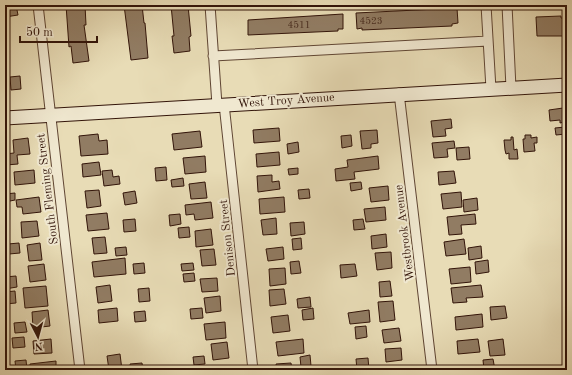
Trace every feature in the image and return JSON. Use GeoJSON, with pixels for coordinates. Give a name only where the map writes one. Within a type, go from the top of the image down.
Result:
{"type":"FeatureCollection","features":[{"type":"Feature","properties":{"kind":"street","name":"South Fleming Street"},"geometry":{"type":"LineString","coordinates":[[38,5],[80,370]]}},
{"type":"Feature","properties":{"kind":"street","name":"Denison Street"},"geometry":{"type":"LineString","coordinates":[[210,5],[214,56],[254,370]]}},
{"type":"Feature","properties":{"kind":"street"},"geometry":{"type":"LineString","coordinates":[[486,5],[491,89]]}},
{"type":"Feature","properties":{"kind":"street"},"geometry":{"type":"LineString","coordinates":[[507,5],[511,88]]}},
{"type":"Feature","properties":{"kind":"street"},"geometry":{"type":"LineString","coordinates":[[214,56],[488,41]]}},
{"type":"Feature","properties":{"kind":"street","name":"West Troy Avenue"},"geometry":{"type":"LineString","coordinates":[[5,118],[399,93],[567,85]]}},
{"type":"Feature","properties":{"kind":"street","name":"Westbrook Avenue"},"geometry":{"type":"LineString","coordinates":[[399,93],[432,370]]}},
{"type":"Feature","properties":{"kind":"building"},"geometry":{"type":"Polygon","coordinates":[[[5,5],[16,5],[18,15],[5,17],[5,5]]]}},
{"type":"Feature","properties":{"kind":"building"},"geometry":{"type":"Polygon","coordinates":[[[66,5],[85,5],[86,25],[84,25],[89,61],[73,63],[71,46],[69,47],[66,5]]]}},
{"type":"Feature","properties":{"kind":"building"},"geometry":{"type":"Polygon","coordinates":[[[124,5],[142,5],[148,58],[131,60],[124,5]]]}},
{"type":"Feature","properties":{"kind":"building"},"geometry":{"type":"Polygon","coordinates":[[[171,5],[188,5],[191,36],[189,37],[190,51],[174,53],[171,5]]]}},
{"type":"Feature","properties":{"kind":"building"},"geometry":{"type":"Polygon","coordinates":[[[457,8],[458,23],[452,24],[452,26],[357,29],[356,13],[457,8]]]}},
{"type":"Feature","properties":{"kind":"building"},"geometry":{"type":"Polygon","coordinates":[[[343,14],[343,29],[338,29],[338,31],[248,35],[248,20],[343,14]]]}},
{"type":"Feature","properties":{"kind":"building"},"geometry":{"type":"Polygon","coordinates":[[[561,16],[561,18],[567,18],[567,36],[537,36],[536,17],[561,16]]]}},
{"type":"Feature","properties":{"kind":"building"},"geometry":{"type":"Polygon","coordinates":[[[20,76],[21,89],[11,90],[10,77],[20,76]]]}},
{"type":"Feature","properties":{"kind":"building"},"geometry":{"type":"Polygon","coordinates":[[[563,108],[564,122],[560,123],[560,120],[550,121],[549,110],[563,108]]]}},
{"type":"Feature","properties":{"kind":"building"},"geometry":{"type":"Polygon","coordinates":[[[451,119],[452,128],[445,129],[446,136],[433,137],[431,121],[451,119]]]}},
{"type":"Feature","properties":{"kind":"building"},"geometry":{"type":"Polygon","coordinates":[[[565,127],[566,134],[556,135],[555,128],[565,127]]]}},
{"type":"Feature","properties":{"kind":"building"},"geometry":{"type":"Polygon","coordinates":[[[279,128],[280,141],[254,143],[253,130],[279,128]]]}},
{"type":"Feature","properties":{"kind":"building"},"geometry":{"type":"Polygon","coordinates":[[[377,130],[378,143],[371,144],[371,148],[362,149],[360,131],[377,130]]]}},
{"type":"Feature","properties":{"kind":"building"},"geometry":{"type":"Polygon","coordinates":[[[200,131],[202,147],[174,150],[172,134],[200,131]]]}},
{"type":"Feature","properties":{"kind":"building"},"geometry":{"type":"Polygon","coordinates":[[[98,134],[99,141],[107,140],[108,154],[81,156],[79,136],[98,134]]]}},
{"type":"Feature","properties":{"kind":"building"},"geometry":{"type":"Polygon","coordinates":[[[351,135],[352,146],[342,148],[341,136],[351,135]]]}},
{"type":"Feature","properties":{"kind":"building"},"geometry":{"type":"Polygon","coordinates":[[[525,135],[531,135],[531,138],[537,137],[537,143],[534,143],[535,151],[524,152],[523,139],[525,139],[525,135]]]}},
{"type":"Feature","properties":{"kind":"building"},"geometry":{"type":"Polygon","coordinates":[[[511,137],[513,137],[514,150],[517,149],[518,159],[509,159],[509,153],[506,154],[504,140],[511,140],[511,137]]]}},
{"type":"Feature","properties":{"kind":"building"},"geometry":{"type":"Polygon","coordinates":[[[28,138],[30,154],[17,155],[18,164],[6,165],[5,154],[14,153],[13,140],[28,138]]]}},
{"type":"Feature","properties":{"kind":"building"},"geometry":{"type":"Polygon","coordinates":[[[454,141],[455,148],[447,149],[448,157],[434,158],[432,143],[454,141]]]}},
{"type":"Feature","properties":{"kind":"building"},"geometry":{"type":"Polygon","coordinates":[[[298,142],[299,152],[288,154],[287,144],[298,142]]]}},
{"type":"Feature","properties":{"kind":"building"},"geometry":{"type":"Polygon","coordinates":[[[469,147],[470,159],[457,160],[456,148],[469,147]]]}},
{"type":"Feature","properties":{"kind":"building"},"geometry":{"type":"Polygon","coordinates":[[[279,152],[280,165],[257,167],[256,154],[279,152]]]}},
{"type":"Feature","properties":{"kind":"building"},"geometry":{"type":"Polygon","coordinates":[[[205,156],[206,172],[185,174],[183,158],[205,156]]]}},
{"type":"Feature","properties":{"kind":"building"},"geometry":{"type":"Polygon","coordinates":[[[378,156],[379,169],[354,172],[355,179],[336,181],[335,169],[348,167],[347,160],[378,156]]]}},
{"type":"Feature","properties":{"kind":"building"},"geometry":{"type":"Polygon","coordinates":[[[99,162],[101,175],[83,177],[82,164],[99,162]]]}},
{"type":"Feature","properties":{"kind":"building"},"geometry":{"type":"Polygon","coordinates":[[[166,167],[167,180],[156,181],[155,168],[166,167]]]}},
{"type":"Feature","properties":{"kind":"building"},"geometry":{"type":"Polygon","coordinates":[[[298,168],[298,174],[289,175],[288,169],[298,168]]]}},
{"type":"Feature","properties":{"kind":"building"},"geometry":{"type":"Polygon","coordinates":[[[34,170],[35,183],[15,185],[14,172],[34,170]]]}},
{"type":"Feature","properties":{"kind":"building"},"geometry":{"type":"Polygon","coordinates":[[[112,170],[113,177],[119,176],[120,184],[104,186],[102,171],[112,170]]]}},
{"type":"Feature","properties":{"kind":"building"},"geometry":{"type":"Polygon","coordinates":[[[454,171],[456,183],[439,185],[438,172],[454,171]]]}},
{"type":"Feature","properties":{"kind":"building"},"geometry":{"type":"Polygon","coordinates":[[[272,175],[272,182],[279,181],[280,189],[258,192],[257,176],[272,175]]]}},
{"type":"Feature","properties":{"kind":"building"},"geometry":{"type":"Polygon","coordinates":[[[183,178],[184,186],[172,187],[171,180],[183,178]]]}},
{"type":"Feature","properties":{"kind":"building"},"geometry":{"type":"Polygon","coordinates":[[[205,182],[207,198],[191,199],[189,184],[205,182]]]}},
{"type":"Feature","properties":{"kind":"building"},"geometry":{"type":"Polygon","coordinates":[[[361,182],[362,189],[351,191],[350,183],[361,182]]]}},
{"type":"Feature","properties":{"kind":"building"},"geometry":{"type":"Polygon","coordinates":[[[388,186],[389,200],[371,202],[369,188],[388,186]]]}},
{"type":"Feature","properties":{"kind":"building"},"geometry":{"type":"Polygon","coordinates":[[[309,189],[310,198],[299,199],[298,190],[309,189]]]}},
{"type":"Feature","properties":{"kind":"building"},"geometry":{"type":"Polygon","coordinates":[[[99,190],[101,206],[87,208],[85,191],[99,190]]]}},
{"type":"Feature","properties":{"kind":"building"},"geometry":{"type":"Polygon","coordinates":[[[135,191],[137,203],[125,205],[123,193],[135,191]]]}},
{"type":"Feature","properties":{"kind":"building"},"geometry":{"type":"Polygon","coordinates":[[[461,192],[462,207],[443,209],[441,194],[461,192]]]}},
{"type":"Feature","properties":{"kind":"building"},"geometry":{"type":"Polygon","coordinates":[[[15,193],[15,200],[5,202],[5,194],[15,193]]]}},
{"type":"Feature","properties":{"kind":"building"},"geometry":{"type":"Polygon","coordinates":[[[39,197],[41,212],[23,214],[22,207],[17,207],[16,200],[39,197]]]}},
{"type":"Feature","properties":{"kind":"building"},"geometry":{"type":"Polygon","coordinates":[[[284,197],[285,212],[260,214],[259,199],[284,197]]]}},
{"type":"Feature","properties":{"kind":"building"},"geometry":{"type":"Polygon","coordinates":[[[477,198],[478,210],[464,212],[463,200],[477,198]]]}},
{"type":"Feature","properties":{"kind":"building"},"geometry":{"type":"Polygon","coordinates":[[[211,202],[213,218],[195,220],[194,214],[186,215],[185,205],[211,202]]]}},
{"type":"Feature","properties":{"kind":"building"},"geometry":{"type":"Polygon","coordinates":[[[385,207],[386,220],[366,222],[364,209],[385,207]]]}},
{"type":"Feature","properties":{"kind":"building"},"geometry":{"type":"Polygon","coordinates":[[[107,213],[109,229],[88,231],[86,215],[107,213]]]}},
{"type":"Feature","properties":{"kind":"building"},"geometry":{"type":"Polygon","coordinates":[[[180,214],[181,224],[170,226],[169,215],[180,214]]]}},
{"type":"Feature","properties":{"kind":"building"},"geometry":{"type":"Polygon","coordinates":[[[475,214],[476,224],[461,225],[462,234],[449,235],[447,217],[475,214]]]}},
{"type":"Feature","properties":{"kind":"building"},"geometry":{"type":"Polygon","coordinates":[[[276,218],[277,234],[263,235],[261,220],[276,218]]]}},
{"type":"Feature","properties":{"kind":"building"},"geometry":{"type":"Polygon","coordinates":[[[135,219],[136,231],[124,232],[123,220],[135,219]]]}},
{"type":"Feature","properties":{"kind":"building"},"geometry":{"type":"Polygon","coordinates":[[[363,219],[365,229],[354,230],[353,220],[363,219]]]}},
{"type":"Feature","properties":{"kind":"building"},"geometry":{"type":"Polygon","coordinates":[[[37,221],[39,236],[22,238],[21,222],[37,221]]]}},
{"type":"Feature","properties":{"kind":"building"},"geometry":{"type":"Polygon","coordinates":[[[304,222],[305,234],[291,236],[290,223],[304,222]]]}},
{"type":"Feature","properties":{"kind":"building"},"geometry":{"type":"Polygon","coordinates":[[[189,227],[190,237],[179,238],[178,228],[189,227]]]}},
{"type":"Feature","properties":{"kind":"building"},"geometry":{"type":"Polygon","coordinates":[[[211,229],[213,245],[196,247],[195,231],[211,229]]]}},
{"type":"Feature","properties":{"kind":"building"},"geometry":{"type":"Polygon","coordinates":[[[386,234],[387,247],[372,249],[371,236],[386,234]]]}},
{"type":"Feature","properties":{"kind":"building"},"geometry":{"type":"Polygon","coordinates":[[[105,237],[107,253],[94,254],[92,238],[105,237]]]}},
{"type":"Feature","properties":{"kind":"building"},"geometry":{"type":"Polygon","coordinates":[[[301,238],[302,249],[293,250],[292,239],[301,238]]]}},
{"type":"Feature","properties":{"kind":"building"},"geometry":{"type":"Polygon","coordinates":[[[464,239],[466,254],[446,256],[444,242],[464,239]]]}},
{"type":"Feature","properties":{"kind":"building"},"geometry":{"type":"Polygon","coordinates":[[[19,243],[20,253],[9,254],[8,244],[19,243]]]}},
{"type":"Feature","properties":{"kind":"building"},"geometry":{"type":"Polygon","coordinates":[[[40,243],[42,260],[29,261],[27,245],[40,243]]]}},
{"type":"Feature","properties":{"kind":"building"},"geometry":{"type":"Polygon","coordinates":[[[481,246],[482,258],[469,260],[468,248],[481,246]]]}},
{"type":"Feature","properties":{"kind":"building"},"geometry":{"type":"Polygon","coordinates":[[[126,247],[127,255],[116,256],[115,248],[126,247]]]}},
{"type":"Feature","properties":{"kind":"building"},"geometry":{"type":"Polygon","coordinates":[[[283,247],[284,259],[268,261],[266,249],[283,247]]]}},
{"type":"Feature","properties":{"kind":"building"},"geometry":{"type":"Polygon","coordinates":[[[214,249],[216,265],[202,266],[200,250],[214,249]]]}},
{"type":"Feature","properties":{"kind":"building"},"geometry":{"type":"Polygon","coordinates":[[[391,252],[392,268],[377,270],[375,253],[391,252]]]}},
{"type":"Feature","properties":{"kind":"building"},"geometry":{"type":"Polygon","coordinates":[[[125,258],[126,274],[94,277],[92,262],[125,258]]]}},
{"type":"Feature","properties":{"kind":"building"},"geometry":{"type":"Polygon","coordinates":[[[488,260],[489,272],[476,274],[475,262],[488,260]]]}},
{"type":"Feature","properties":{"kind":"building"},"geometry":{"type":"Polygon","coordinates":[[[299,261],[301,273],[291,274],[290,262],[299,261]]]}},
{"type":"Feature","properties":{"kind":"building"},"geometry":{"type":"Polygon","coordinates":[[[144,263],[145,273],[134,274],[133,264],[144,263]]]}},
{"type":"Feature","properties":{"kind":"building"},"geometry":{"type":"Polygon","coordinates":[[[193,263],[194,270],[182,271],[181,264],[193,263]]]}},
{"type":"Feature","properties":{"kind":"building"},"geometry":{"type":"Polygon","coordinates":[[[44,264],[46,280],[30,282],[28,266],[44,264]]]}},
{"type":"Feature","properties":{"kind":"building"},"geometry":{"type":"Polygon","coordinates":[[[355,264],[357,276],[341,278],[340,265],[355,264]]]}},
{"type":"Feature","properties":{"kind":"building"},"geometry":{"type":"Polygon","coordinates":[[[470,267],[471,282],[451,284],[449,269],[470,267]]]}},
{"type":"Feature","properties":{"kind":"building"},"geometry":{"type":"Polygon","coordinates":[[[285,268],[286,284],[270,286],[269,269],[285,268]]]}},
{"type":"Feature","properties":{"kind":"building"},"geometry":{"type":"Polygon","coordinates":[[[194,273],[195,281],[184,282],[183,274],[194,273]]]}},
{"type":"Feature","properties":{"kind":"building"},"geometry":{"type":"Polygon","coordinates":[[[16,276],[17,287],[5,289],[5,277],[16,276]]]}},
{"type":"Feature","properties":{"kind":"building"},"geometry":{"type":"Polygon","coordinates":[[[217,278],[218,291],[202,292],[200,279],[217,278]]]}},
{"type":"Feature","properties":{"kind":"building"},"geometry":{"type":"Polygon","coordinates":[[[390,281],[392,296],[380,297],[379,282],[390,281]]]}},
{"type":"Feature","properties":{"kind":"building"},"geometry":{"type":"Polygon","coordinates":[[[110,285],[112,301],[98,303],[96,287],[110,285]]]}},
{"type":"Feature","properties":{"kind":"building"},"geometry":{"type":"Polygon","coordinates":[[[481,285],[483,297],[466,298],[467,302],[453,303],[451,288],[481,285]]]}},
{"type":"Feature","properties":{"kind":"building"},"geometry":{"type":"Polygon","coordinates":[[[46,286],[48,306],[25,308],[23,288],[46,286]]]}},
{"type":"Feature","properties":{"kind":"building"},"geometry":{"type":"Polygon","coordinates":[[[149,288],[150,301],[139,302],[138,289],[149,288]]]}},
{"type":"Feature","properties":{"kind":"building"},"geometry":{"type":"Polygon","coordinates":[[[284,289],[286,304],[270,306],[269,290],[284,289]]]}},
{"type":"Feature","properties":{"kind":"building"},"geometry":{"type":"Polygon","coordinates":[[[15,291],[16,303],[5,304],[5,292],[15,291]]]}},
{"type":"Feature","properties":{"kind":"building"},"geometry":{"type":"Polygon","coordinates":[[[220,296],[221,311],[206,313],[204,298],[220,296]]]}},
{"type":"Feature","properties":{"kind":"building"},"geometry":{"type":"Polygon","coordinates":[[[310,297],[311,307],[298,308],[297,299],[310,297]]]}},
{"type":"Feature","properties":{"kind":"building"},"geometry":{"type":"Polygon","coordinates":[[[393,301],[395,320],[380,322],[378,302],[393,301]]]}},
{"type":"Feature","properties":{"kind":"building"},"geometry":{"type":"Polygon","coordinates":[[[505,306],[507,318],[491,320],[490,307],[505,306]]]}},
{"type":"Feature","properties":{"kind":"building"},"geometry":{"type":"Polygon","coordinates":[[[117,308],[118,321],[99,323],[98,310],[117,308]]]}},
{"type":"Feature","properties":{"kind":"building"},"geometry":{"type":"Polygon","coordinates":[[[202,308],[203,318],[191,319],[190,309],[202,308]]]}},
{"type":"Feature","properties":{"kind":"building"},"geometry":{"type":"Polygon","coordinates":[[[313,308],[314,319],[303,320],[302,310],[313,308]]]}},
{"type":"Feature","properties":{"kind":"building"},"geometry":{"type":"Polygon","coordinates":[[[48,310],[50,326],[33,328],[32,312],[48,310]]]}},
{"type":"Feature","properties":{"kind":"building"},"geometry":{"type":"Polygon","coordinates":[[[369,310],[370,322],[350,324],[348,313],[369,310]]]}},
{"type":"Feature","properties":{"kind":"building"},"geometry":{"type":"Polygon","coordinates":[[[145,311],[146,321],[135,322],[134,312],[145,311]]]}},
{"type":"Feature","properties":{"kind":"building"},"geometry":{"type":"Polygon","coordinates":[[[482,314],[483,327],[456,330],[455,317],[482,314]]]}},
{"type":"Feature","properties":{"kind":"building"},"geometry":{"type":"Polygon","coordinates":[[[288,315],[290,331],[273,333],[271,317],[288,315]]]}},
{"type":"Feature","properties":{"kind":"building"},"geometry":{"type":"Polygon","coordinates":[[[25,322],[27,332],[15,333],[14,323],[25,322]]]}},
{"type":"Feature","properties":{"kind":"building"},"geometry":{"type":"Polygon","coordinates":[[[225,322],[226,338],[206,340],[204,324],[225,322]]]}},
{"type":"Feature","properties":{"kind":"building"},"geometry":{"type":"Polygon","coordinates":[[[366,326],[367,337],[356,339],[355,327],[366,326]]]}},
{"type":"Feature","properties":{"kind":"building"},"geometry":{"type":"Polygon","coordinates":[[[399,328],[401,341],[384,343],[382,330],[399,328]]]}},
{"type":"Feature","properties":{"kind":"building"},"geometry":{"type":"Polygon","coordinates":[[[24,337],[25,347],[13,348],[12,338],[24,337]]]}},
{"type":"Feature","properties":{"kind":"building"},"geometry":{"type":"Polygon","coordinates":[[[51,339],[52,353],[34,354],[33,341],[51,339]]]}},
{"type":"Feature","properties":{"kind":"building"},"geometry":{"type":"Polygon","coordinates":[[[303,339],[304,353],[278,356],[276,342],[303,339]]]}},
{"type":"Feature","properties":{"kind":"building"},"geometry":{"type":"Polygon","coordinates":[[[478,339],[480,352],[458,354],[457,341],[478,339]]]}},
{"type":"Feature","properties":{"kind":"building"},"geometry":{"type":"Polygon","coordinates":[[[503,339],[505,355],[490,356],[488,341],[503,339]]]}},
{"type":"Feature","properties":{"kind":"building"},"geometry":{"type":"Polygon","coordinates":[[[227,342],[229,358],[213,360],[211,344],[227,342]]]}},
{"type":"Feature","properties":{"kind":"building"},"geometry":{"type":"Polygon","coordinates":[[[401,348],[402,360],[386,362],[385,349],[401,348]]]}},
{"type":"Feature","properties":{"kind":"building"},"geometry":{"type":"Polygon","coordinates":[[[120,354],[122,370],[109,370],[107,356],[120,354]]]}},
{"type":"Feature","properties":{"kind":"building"},"geometry":{"type":"Polygon","coordinates":[[[310,355],[311,366],[301,367],[300,357],[310,355]]]}},
{"type":"Feature","properties":{"kind":"building"},"geometry":{"type":"Polygon","coordinates":[[[204,356],[205,364],[194,365],[193,357],[204,356]]]}},
{"type":"Feature","properties":{"kind":"building"},"geometry":{"type":"Polygon","coordinates":[[[368,358],[369,370],[357,370],[356,359],[368,358]]]}},
{"type":"Feature","properties":{"kind":"building"},"geometry":{"type":"Polygon","coordinates":[[[493,359],[495,370],[484,370],[483,360],[493,359]]]}},
{"type":"Feature","properties":{"kind":"building"},"geometry":{"type":"Polygon","coordinates":[[[26,360],[27,370],[16,370],[15,361],[26,360]]]}},
{"type":"Feature","properties":{"kind":"building"},"geometry":{"type":"Polygon","coordinates":[[[56,361],[56,370],[30,370],[30,364],[56,361]]]}},
{"type":"Feature","properties":{"kind":"building"},"geometry":{"type":"Polygon","coordinates":[[[142,363],[143,370],[131,370],[130,364],[142,363]]]}},
{"type":"Feature","properties":{"kind":"building"},"geometry":{"type":"Polygon","coordinates":[[[291,363],[292,370],[277,370],[276,364],[291,363]]]}},
{"type":"Feature","properties":{"kind":"building"},"geometry":{"type":"Polygon","coordinates":[[[474,367],[474,370],[460,370],[460,368],[474,367]]]}}]}
